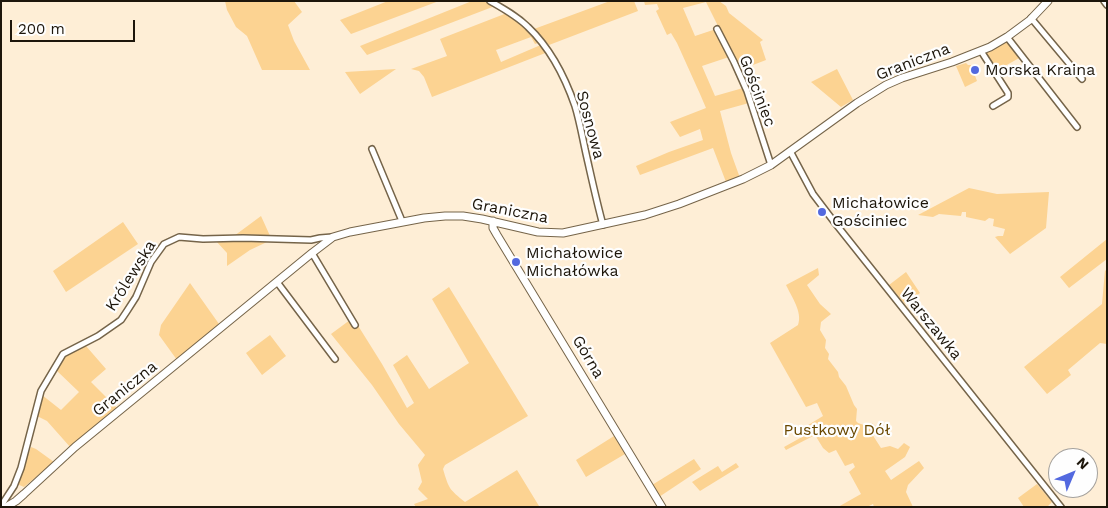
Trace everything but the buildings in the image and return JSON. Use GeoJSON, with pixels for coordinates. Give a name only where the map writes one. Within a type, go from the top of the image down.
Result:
{"type":"FeatureCollection","features":[{"type":"Feature","properties":{"kind":"street","name":"Sosnowa"},"geometry":{"type":"LineString","coordinates":[[490,1],[510,12],[528,26],[552,55],[575,106],[603,225]]}},
{"type":"Feature","properties":{"kind":"street","name":"Graniczna"},"geometry":{"type":"LineString","coordinates":[[6,507],[16,501],[75,447],[333,237],[402,221],[445,216],[462,216],[538,232],[563,234],[645,215],[679,204],[743,179],[771,165],[856,103],[886,85],[981,51],[1007,37],[1032,18],[1048,1]]}},
{"type":"Feature","properties":{"kind":"street"},"geometry":{"type":"LineString","coordinates":[[1104,1],[1107,5]]}},
{"type":"Feature","properties":{"kind":"street"},"geometry":{"type":"LineString","coordinates":[[1032,18],[1082,79]]}},
{"type":"Feature","properties":{"kind":"street","name":"Gościniec"},"geometry":{"type":"LineString","coordinates":[[717,29],[747,91],[771,165]]}},
{"type":"Feature","properties":{"kind":"street"},"geometry":{"type":"LineString","coordinates":[[1007,37],[1077,127]]}},
{"type":"Feature","properties":{"kind":"street"},"geometry":{"type":"LineString","coordinates":[[981,51],[1008,93],[1006,99],[993,106]]}},
{"type":"Feature","properties":{"kind":"street"},"geometry":{"type":"LineString","coordinates":[[372,149],[402,221]]}},
{"type":"Feature","properties":{"kind":"street","name":"Warszawka"},"geometry":{"type":"LineString","coordinates":[[790,152],[813,194],[835,223],[1061,507]]}},
{"type":"Feature","properties":{"kind":"street","name":"Górna"},"geometry":{"type":"LineString","coordinates":[[492,221],[497,235],[662,507]]}},
{"type":"Feature","properties":{"kind":"street","name":"Królewska"},"geometry":{"type":"LineString","coordinates":[[1,506],[14,486],[21,468],[41,391],[63,354],[98,336],[121,320],[136,297],[151,262],[164,244],[179,237],[311,240],[333,237]]}},
{"type":"Feature","properties":{"kind":"street"},"geometry":{"type":"LineString","coordinates":[[312,253],[355,325]]}},
{"type":"Feature","properties":{"kind":"street"},"geometry":{"type":"LineString","coordinates":[[277,282],[335,359]]}},
{"type":"Feature","properties":{"kind":"street"},"geometry":{"type":"LineString","coordinates":[[14,486],[24,494]]}},
{"type":"Feature","properties":{"kind":"green space"},"geometry":{"type":"Polygon","coordinates":[[[225,1],[294,1],[302,12],[288,25],[294,41],[310,70],[262,70],[247,36],[236,27],[227,10],[225,1]]]}},
{"type":"Feature","properties":{"kind":"green space"},"geometry":{"type":"Polygon","coordinates":[[[388,1],[439,1],[351,34],[340,20],[388,1]]]}},
{"type":"Feature","properties":{"kind":"green space"},"geometry":{"type":"Polygon","coordinates":[[[472,1],[487,1],[495,6],[367,55],[360,46],[472,1]]]}},
{"type":"Feature","properties":{"kind":"green space"},"geometry":{"type":"Polygon","coordinates":[[[610,1],[634,1],[638,11],[549,45],[534,29],[610,1]]]}},
{"type":"Feature","properties":{"kind":"green space"},"geometry":{"type":"Polygon","coordinates":[[[644,1],[719,1],[726,6],[729,13],[763,40],[760,42],[766,60],[740,70],[706,2],[683,8],[695,36],[716,29],[729,57],[702,66],[715,96],[743,88],[749,103],[720,111],[740,178],[726,182],[713,148],[640,175],[636,166],[703,140],[700,129],[680,137],[670,122],[706,108],[677,43],[671,33],[667,35],[656,11],[659,9],[657,4],[645,5],[644,1]]]}},
{"type":"Feature","properties":{"kind":"green space"},"geometry":{"type":"Polygon","coordinates":[[[507,13],[541,42],[535,44],[531,37],[496,50],[501,62],[543,44],[548,52],[432,97],[424,77],[419,71],[411,69],[447,56],[440,39],[507,13]]]}},
{"type":"Feature","properties":{"kind":"green space"},"geometry":{"type":"Polygon","coordinates":[[[1008,41],[1021,57],[996,71],[985,53],[1008,41]]]}},
{"type":"Feature","properties":{"kind":"green space"},"geometry":{"type":"Polygon","coordinates":[[[966,63],[971,65],[977,81],[965,87],[956,66],[966,63]]]}},
{"type":"Feature","properties":{"kind":"green space"},"geometry":{"type":"Polygon","coordinates":[[[396,69],[360,94],[345,72],[396,69]]]}},
{"type":"Feature","properties":{"kind":"green space"},"geometry":{"type":"Polygon","coordinates":[[[837,69],[853,100],[841,107],[811,82],[837,69]]]}},
{"type":"Feature","properties":{"kind":"green space"},"geometry":{"type":"Polygon","coordinates":[[[969,188],[997,194],[1049,192],[1046,228],[1010,254],[995,237],[1003,236],[1005,229],[993,226],[994,219],[989,218],[985,221],[966,217],[966,212],[962,212],[961,216],[939,214],[933,217],[918,215],[969,188]]]}},
{"type":"Feature","properties":{"kind":"green space"},"geometry":{"type":"Polygon","coordinates":[[[261,216],[271,238],[234,236],[261,216]]]}},
{"type":"Feature","properties":{"kind":"green space"},"geometry":{"type":"Polygon","coordinates":[[[123,222],[138,244],[66,292],[53,271],[123,222]]]}},
{"type":"Feature","properties":{"kind":"green space"},"geometry":{"type":"Polygon","coordinates":[[[1107,239],[1107,259],[1069,288],[1060,277],[1107,239]]]}},
{"type":"Feature","properties":{"kind":"green space"},"geometry":{"type":"Polygon","coordinates":[[[216,241],[267,242],[250,250],[227,266],[227,253],[216,241]]]}},
{"type":"Feature","properties":{"kind":"green space","name":"Pustkowy Dół"},"geometry":{"type":"Polygon","coordinates":[[[818,268],[819,275],[807,285],[820,304],[831,314],[821,322],[820,330],[826,340],[825,348],[829,354],[828,359],[838,372],[857,409],[856,421],[867,426],[872,423],[877,427],[872,434],[881,448],[890,446],[898,449],[904,443],[910,447],[905,457],[885,471],[891,480],[919,461],[924,468],[908,485],[906,492],[913,507],[874,507],[873,504],[867,507],[838,507],[861,494],[849,472],[855,467],[853,463],[845,466],[836,450],[829,453],[823,448],[815,435],[786,450],[784,447],[802,437],[800,430],[823,416],[817,403],[806,407],[770,343],[798,325],[798,310],[786,285],[818,268]]]}},
{"type":"Feature","properties":{"kind":"green space"},"geometry":{"type":"Polygon","coordinates":[[[1105,270],[1107,272],[1107,344],[1100,343],[1068,370],[1071,375],[1047,394],[1024,367],[1102,304],[1105,270]]]}},
{"type":"Feature","properties":{"kind":"green space"},"geometry":{"type":"Polygon","coordinates":[[[906,272],[920,293],[905,304],[889,285],[906,272]]]}},
{"type":"Feature","properties":{"kind":"green space"},"geometry":{"type":"Polygon","coordinates":[[[190,283],[219,324],[177,360],[159,335],[161,325],[190,283]]]}},
{"type":"Feature","properties":{"kind":"green space"},"geometry":{"type":"Polygon","coordinates":[[[449,287],[528,416],[445,465],[443,469],[447,481],[450,488],[465,502],[517,470],[538,507],[416,507],[414,504],[428,499],[418,489],[422,482],[418,465],[425,455],[399,424],[372,385],[331,334],[350,320],[354,326],[357,324],[407,408],[414,403],[393,365],[407,355],[429,389],[469,363],[432,299],[449,287]]]}},
{"type":"Feature","properties":{"kind":"green space"},"geometry":{"type":"Polygon","coordinates":[[[270,335],[286,356],[262,375],[246,353],[270,335]]]}},
{"type":"Feature","properties":{"kind":"green space"},"geometry":{"type":"Polygon","coordinates":[[[86,346],[106,369],[91,382],[118,409],[71,448],[47,421],[37,416],[42,395],[61,410],[79,392],[56,370],[65,356],[86,346]]]}},
{"type":"Feature","properties":{"kind":"green space"},"geometry":{"type":"Polygon","coordinates":[[[614,436],[625,454],[586,477],[576,460],[614,436]]]}},
{"type":"Feature","properties":{"kind":"green space"},"geometry":{"type":"Polygon","coordinates":[[[31,447],[54,462],[24,487],[17,484],[31,447]]]}},
{"type":"Feature","properties":{"kind":"green space"},"geometry":{"type":"Polygon","coordinates":[[[694,459],[701,469],[659,497],[652,485],[694,459]]]}},
{"type":"Feature","properties":{"kind":"green space"},"geometry":{"type":"Polygon","coordinates":[[[736,463],[739,467],[700,491],[692,482],[718,466],[722,472],[736,463]]]}},
{"type":"Feature","properties":{"kind":"green space"},"geometry":{"type":"Polygon","coordinates":[[[1037,484],[1052,502],[1047,507],[1024,507],[1018,498],[1037,484]]]}},
{"type":"Feature","properties":{"kind":"place","name":"Morska Kraina"},"geometry":{"type":"Point","coordinates":[975,70]}},
{"type":"Feature","properties":{"kind":"place","name":"Michałowice Gościniec"},"geometry":{"type":"Point","coordinates":[822,212]}},
{"type":"Feature","properties":{"kind":"place","name":"Michałowice Michałówka"},"geometry":{"type":"Point","coordinates":[516,262]}}]}
